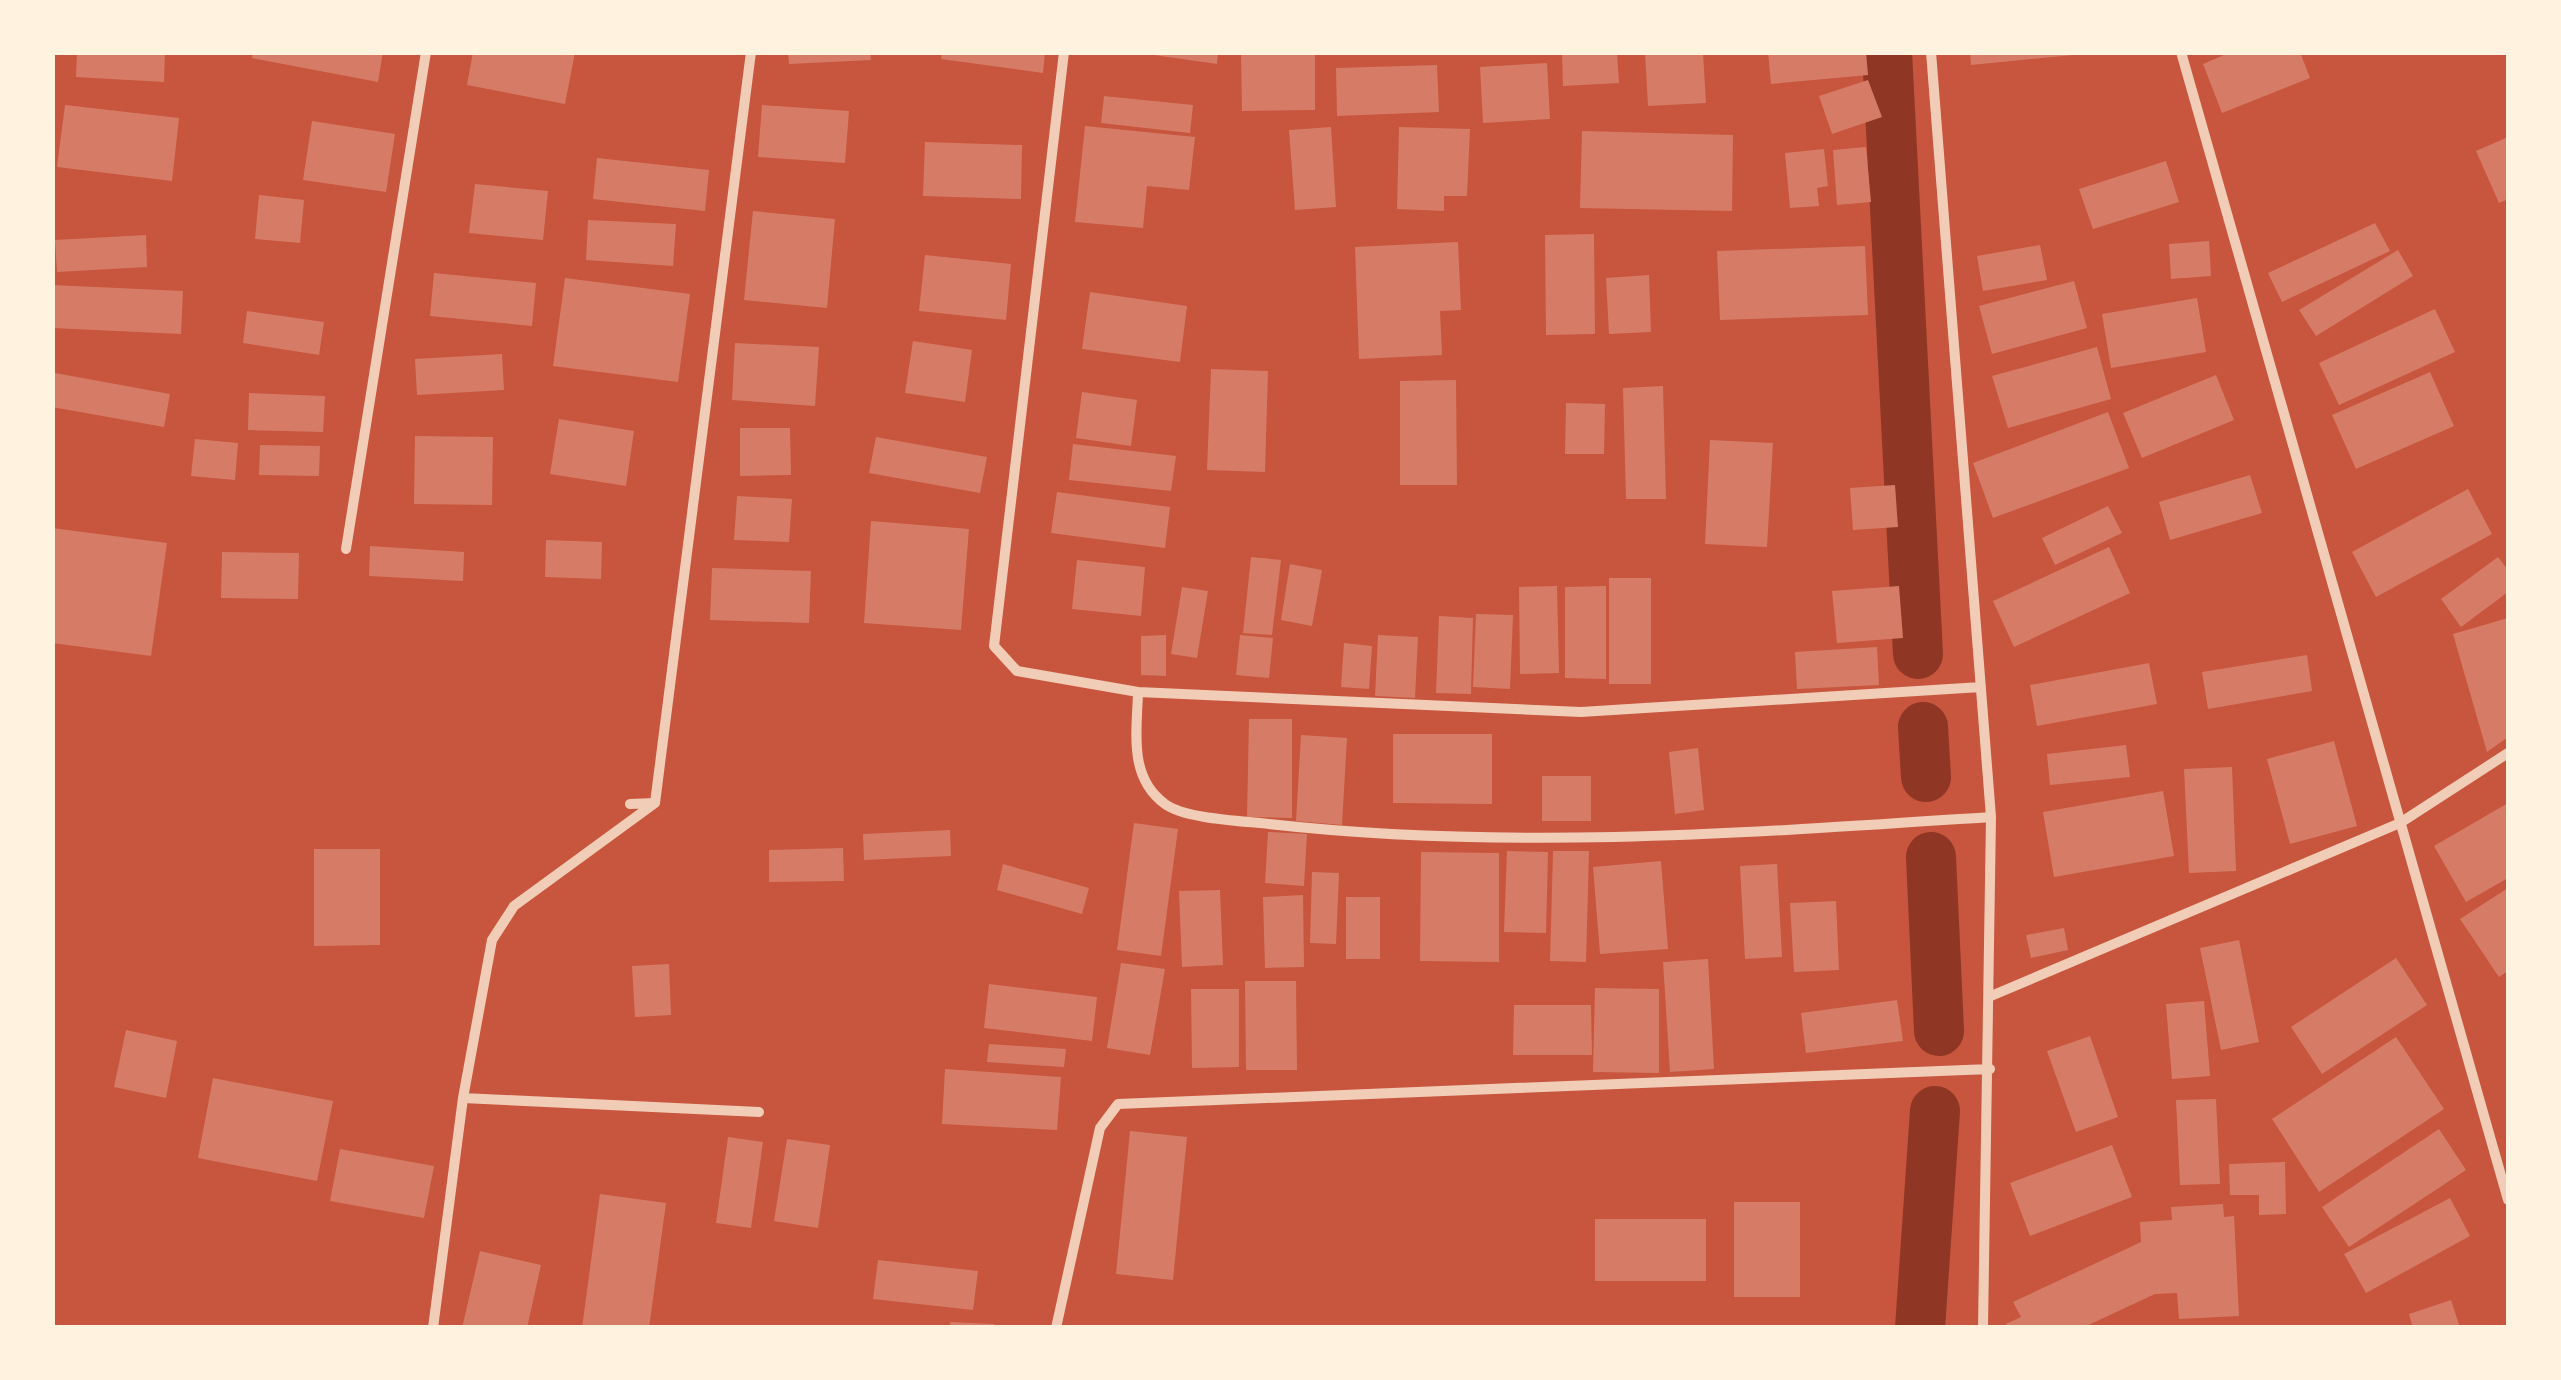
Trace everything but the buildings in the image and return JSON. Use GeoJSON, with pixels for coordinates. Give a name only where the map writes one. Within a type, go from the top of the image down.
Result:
{"type":"FeatureCollection","features":[{"type":"Feature","properties":{"kind":"street"},"geometry":{"type":"LineString","coordinates":[[346,548],[426,52]]}},
{"type":"Feature","properties":{"kind":"street"},"geometry":{"type":"LineString","coordinates":[[433,1328],[463,1098],[492,940],[514,906],[655,803],[752,52]]}},
{"type":"Feature","properties":{"kind":"street"},"geometry":{"type":"LineString","coordinates":[[1064,52],[994,646],[1018,670],[1138,692],[1581,712],[1981,686]]}},
{"type":"Feature","properties":{"kind":"street"},"geometry":{"type":"LineString","coordinates":[[1931,52],[1991,817],[1983,1328]]}},
{"type":"Feature","properties":{"kind":"street"},"geometry":{"type":"LineString","coordinates":[[2182,52],[2508,1200]]}},
{"type":"Feature","properties":{"kind":"street"},"geometry":{"type":"LineString","coordinates":[[1138,692],[1135,763],[1165,805],[1209,817],[1376,836],[1648,839],[1991,817]]}},
{"type":"Feature","properties":{"kind":"street"},"geometry":{"type":"LineString","coordinates":[[1991,996],[2400,822],[2508,753]]}},
{"type":"Feature","properties":{"kind":"street"},"geometry":{"type":"LineString","coordinates":[[630,804],[655,803]]}},
{"type":"Feature","properties":{"kind":"street"},"geometry":{"type":"LineString","coordinates":[[1056,1328],[1100,1128],[1118,1104],[1990,1070]]}},
{"type":"Feature","properties":{"kind":"street"},"geometry":{"type":"LineString","coordinates":[[463,1098],[759,1112]]}},
{"type":"Feature","properties":{"kind":"waterway"},"geometry":{"type":"LineString","coordinates":[[1887,52],[1918,654]]}},
{"type":"Feature","properties":{"kind":"waterway"},"geometry":{"type":"LineString","coordinates":[[1923,727],[1926,777]]}},
{"type":"Feature","properties":{"kind":"waterway"},"geometry":{"type":"LineString","coordinates":[[1931,857],[1939,1031]]}},
{"type":"Feature","properties":{"kind":"waterway"},"geometry":{"type":"LineString","coordinates":[[1920,1328],[1935,1111]]}}]}
